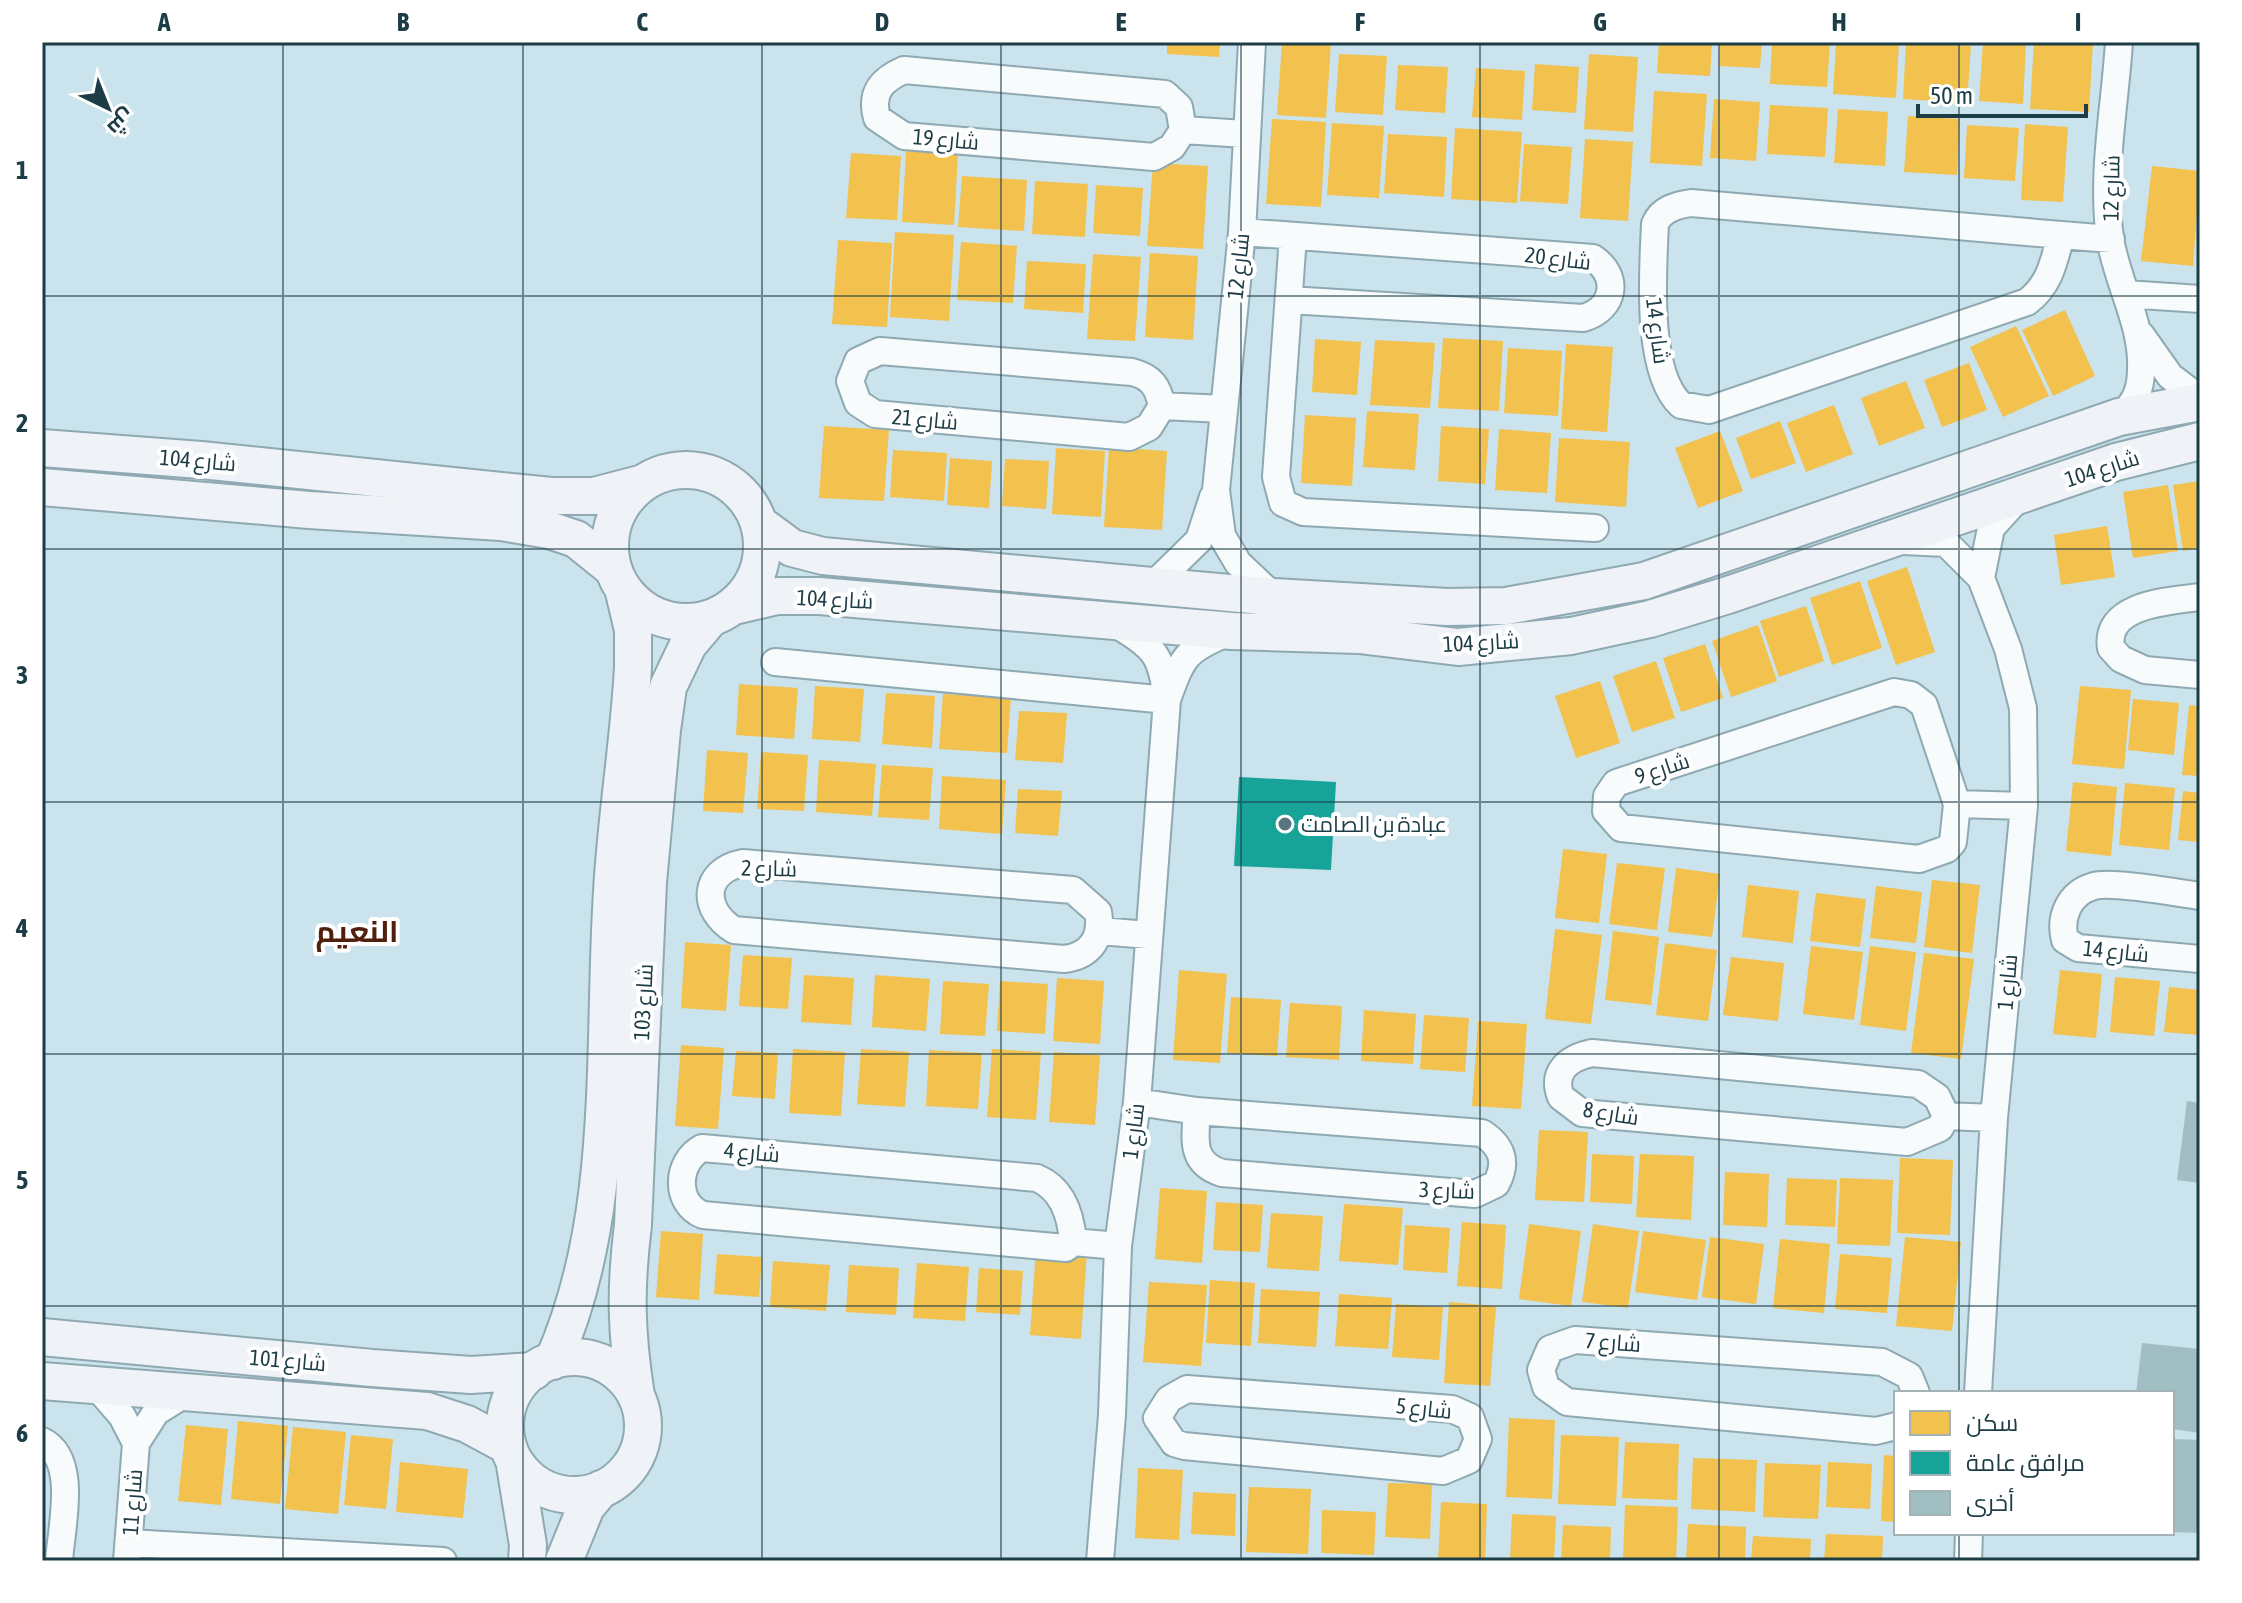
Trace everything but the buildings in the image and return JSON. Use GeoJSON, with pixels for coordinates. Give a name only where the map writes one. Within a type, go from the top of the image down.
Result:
{"type":"FeatureCollection","features":[{"type":"Feature","properties":{"kind":"street","name":"شارع 12"},"geometry":{"type":"LineString","coordinates":[[1252,42],[1242,232],[1216,490],[1222,536],[1238,563],[1274,597]]}},
{"type":"Feature","properties":{"kind":"street","name":"شارع 12"},"geometry":{"type":"LineString","coordinates":[[2119,42],[2107,207],[2111,239],[2137,330],[2142,367],[2134,403],[2119,417]]}},
{"type":"Feature","properties":{"kind":"street","name":"شارع 19"},"geometry":{"type":"LineString","coordinates":[[904,70],[1165,94],[1179,107],[1183,130],[1172,147],[1154,157],[920,138],[893,132],[877,118],[875,93],[892,75],[904,70]]}},
{"type":"Feature","properties":{"kind":"street"},"geometry":{"type":"LineString","coordinates":[[1183,130],[1245,134]]}},
{"type":"Feature","properties":{"kind":"street","name":"شارع 14"},"geometry":{"type":"LineString","coordinates":[[2061,235],[2051,272],[2039,292],[2027,302],[1709,410],[1681,405],[1665,380],[1652,300],[1655,224],[1662,214],[1680,205],[1707,204],[2111,239]]}},
{"type":"Feature","properties":{"kind":"street","name":"شارع 20"},"geometry":{"type":"LineString","coordinates":[[1242,232],[1593,258],[1609,273],[1612,291],[1601,309],[1583,318],[1289,300]]}},
{"type":"Feature","properties":{"kind":"street"},"geometry":{"type":"LineString","coordinates":[[1293,236],[1276,477],[1283,503],[1303,512],[1595,528]]}},
{"type":"Feature","properties":{"kind":"street"},"geometry":{"type":"LineString","coordinates":[[2126,294],[2200,299]]}},
{"type":"Feature","properties":{"kind":"street","name":"شارع 12"},"geometry":{"type":"LineString","coordinates":[[2137,330],[2170,376],[2200,401]]}},
{"type":"Feature","properties":{"kind":"street","name":"شارع 21"},"geometry":{"type":"LineString","coordinates":[[880,351],[1132,372],[1145,375],[1159,389],[1162,406],[1149,427],[1129,437],[875,414],[858,403],[850,381],[858,361],[880,351]]}},
{"type":"Feature","properties":{"kind":"street","name":"شارع 104"},"geometry":{"type":"LineString","coordinates":[[762,526],[792,548],[823,556],[1274,597],[1447,607],[1506,606],[1644,581],[2119,417],[2200,401]]}},
{"type":"Feature","properties":{"kind":"street"},"geometry":{"type":"LineString","coordinates":[[1162,406],[1223,409]]}},
{"type":"Feature","properties":{"kind":"street","name":"شارع 104"},"geometry":{"type":"LineString","coordinates":[[721,613],[777,596],[819,596],[1232,631],[1359,635],[1458,647],[1563,637],[1650,619],[1728,595],[2116,462],[2200,441]]}},
{"type":"Feature","properties":{"kind":"street","name":"شارع 104"},"geometry":{"type":"LineString","coordinates":[[42,448],[201,460],[551,496],[594,496],[640,484]]}},
{"type":"Feature","properties":{"kind":"street"},"geometry":{"type":"LineString","coordinates":[[674,469],[712,472],[743,493],[762,526],[763,555],[754,584],[721,613],[677,622],[647,613],[618,580],[610,537],[619,508],[640,484],[674,469]]}},
{"type":"Feature","properties":{"kind":"street","name":"شارع 104"},"geometry":{"type":"LineString","coordinates":[[42,487],[309,510],[501,522],[549,530],[576,539],[618,580]]}},
{"type":"Feature","properties":{"kind":"street","name":"شارع 12"},"geometry":{"type":"LineString","coordinates":[[1152,586],[1199,540],[1216,490]]}},
{"type":"Feature","properties":{"kind":"street"},"geometry":{"type":"LineString","coordinates":[[1981,578],[1991,528],[2021,495]]}},
{"type":"Feature","properties":{"kind":"street","name":"شارع 1"},"geometry":{"type":"LineString","coordinates":[[1889,540],[1946,543],[1981,578],[2008,649],[2023,708],[2024,806],[1994,1118],[1978,1391]]}},
{"type":"Feature","properties":{"kind":"street"},"geometry":{"type":"LineString","coordinates":[[1719,555],[1713,576],[1728,595]]}},
{"type":"Feature","properties":{"kind":"street","name":"شارع 103"},"geometry":{"type":"LineString","coordinates":[[544,1366],[572,1320],[586,1267],[602,1125],[612,893],[633,667],[633,630],[618,580]]}},
{"type":"Feature","properties":{"kind":"street"},"geometry":{"type":"LineString","coordinates":[[1562,597],[1570,616],[1569,629],[1563,637]]}},
{"type":"Feature","properties":{"kind":"street"},"geometry":{"type":"LineString","coordinates":[[2200,597],[2155,603],[2131,613],[2112,627],[2109,638],[2111,648],[2133,666],[2200,675]]}},
{"type":"Feature","properties":{"kind":"street","name":"شارع 103"},"geometry":{"type":"LineString","coordinates":[[636,1396],[626,1329],[626,1286],[633,1225],[654,807],[668,687],[688,645],[721,613]]}},
{"type":"Feature","properties":{"kind":"street","name":"شارع 1"},"geometry":{"type":"LineString","coordinates":[[1100,1561],[1112,1415],[1118,1246],[1137,1102],[1167,700],[1163,667],[1147,642],[1110,622]]}},
{"type":"Feature","properties":{"kind":"street","name":"شارع 1"},"geometry":{"type":"LineString","coordinates":[[1167,700],[1179,668],[1194,646],[1232,631]]}},
{"type":"Feature","properties":{"kind":"street"},"geometry":{"type":"LineString","coordinates":[[775,662],[1167,700]]}},
{"type":"Feature","properties":{"kind":"street","name":"شارع 9"},"geometry":{"type":"LineString","coordinates":[[1894,692],[1911,695],[1924,705],[1957,804],[1953,842],[1936,855],[1919,859],[1621,828],[1610,818],[1606,803],[1616,783],[1894,692]]}},
{"type":"Feature","properties":{"kind":"street"},"geometry":{"type":"LineString","coordinates":[[1957,804],[2024,806]]}},
{"type":"Feature","properties":{"kind":"street","name":"شارع 2"},"geometry":{"type":"LineString","coordinates":[[743,863],[1073,890],[1098,912],[1100,931],[1091,948],[1075,958],[1064,959],[734,930],[718,918],[708,898],[717,875],[743,863]]}},
{"type":"Feature","properties":{"kind":"street","name":"شارع 14"},"geometry":{"type":"LineString","coordinates":[[2200,896],[2096,886],[2069,904],[2062,927],[2065,940],[2078,948],[2200,959]]}},
{"type":"Feature","properties":{"kind":"street"},"geometry":{"type":"LineString","coordinates":[[1100,931],[1148,935]]}},
{"type":"Feature","properties":{"kind":"street","name":"شارع 8"},"geometry":{"type":"LineString","coordinates":[[1592,1053],[1918,1084],[1937,1097],[1946,1116],[1940,1128],[1907,1142],[1582,1113],[1561,1097],[1557,1077],[1562,1067],[1576,1056],[1592,1053]]}},
{"type":"Feature","properties":{"kind":"street","name":"شارع 3"},"geometry":{"type":"LineString","coordinates":[[1137,1102],[1197,1111],[1482,1133],[1497,1144],[1503,1165],[1496,1184],[1475,1194],[1222,1173],[1205,1166],[1195,1149],[1197,1111]]}},
{"type":"Feature","properties":{"kind":"street"},"geometry":{"type":"LineString","coordinates":[[1946,1116],[1994,1118]]}},
{"type":"Feature","properties":{"kind":"street","name":"شارع 4"},"geometry":{"type":"LineString","coordinates":[[1073,1242],[1067,1207],[1055,1190],[1037,1178],[702,1148],[689,1160],[681,1185],[687,1204],[703,1215],[1066,1248],[1073,1242],[1118,1246]]}},
{"type":"Feature","properties":{"kind":"street","name":"شارع 101"},"geometry":{"type":"LineString","coordinates":[[42,1337],[471,1375],[544,1366]]}},
{"type":"Feature","properties":{"kind":"street","name":"شارع 7"},"geometry":{"type":"LineString","coordinates":[[1894,1426],[1876,1431],[1567,1402],[1546,1387],[1541,1370],[1550,1349],[1575,1340],[1882,1362],[1909,1376],[1915,1391]]}},
{"type":"Feature","properties":{"kind":"street"},"geometry":{"type":"LineString","coordinates":[[573,1356],[602,1361],[625,1378],[636,1396],[644,1432],[635,1460],[616,1481],[590,1494],[559,1496],[533,1484],[512,1456],[503,1436],[507,1406],[522,1380],[544,1366],[573,1356]]}},
{"type":"Feature","properties":{"kind":"street","name":"شارع 101"},"geometry":{"type":"LineString","coordinates":[[42,1381],[427,1411],[467,1424],[512,1456]]}},
{"type":"Feature","properties":{"kind":"street","name":"شارع 11"},"geometry":{"type":"LineString","coordinates":[[96,1386],[122,1416],[136,1443]]}},
{"type":"Feature","properties":{"kind":"street","name":"شارع 5"},"geometry":{"type":"LineString","coordinates":[[1187,1389],[1203,1390],[1452,1409],[1470,1417],[1478,1439],[1469,1460],[1443,1471],[1184,1446],[1174,1443],[1157,1418],[1176,1394],[1187,1389]]}},
{"type":"Feature","properties":{"kind":"street","name":"شارع 11"},"geometry":{"type":"LineString","coordinates":[[128,1552],[136,1443],[156,1412],[188,1392]]}},
{"type":"Feature","properties":{"kind":"street"},"geometry":{"type":"LineString","coordinates":[[1112,1415],[1157,1418]]}},
{"type":"Feature","properties":{"kind":"street"},"geometry":{"type":"LineString","coordinates":[[42,1441],[58,1456],[64,1474],[59,1561]]}},
{"type":"Feature","properties":{"kind":"street"},"geometry":{"type":"LineString","coordinates":[[512,1456],[528,1545],[527,1561]]}},
{"type":"Feature","properties":{"kind":"street"},"geometry":{"type":"LineString","coordinates":[[564,1561],[586,1507],[601,1489]]}},
{"type":"Feature","properties":{"kind":"street"},"geometry":{"type":"LineString","coordinates":[[1968,1561],[1969,1535]]}},
{"type":"Feature","properties":{"kind":"street"},"geometry":{"type":"LineString","coordinates":[[128,1552],[443,1561]]}},
{"type":"Feature","properties":{"kind":"place","name":"عبادة بن الصامت"},"geometry":{"type":"Point","coordinates":[1285,824]}},
{"type":"Feature","properties":{"kind":"district","name":"النعيم"},"geometry":{"type":"Point","coordinates":[357,932]}}]}
